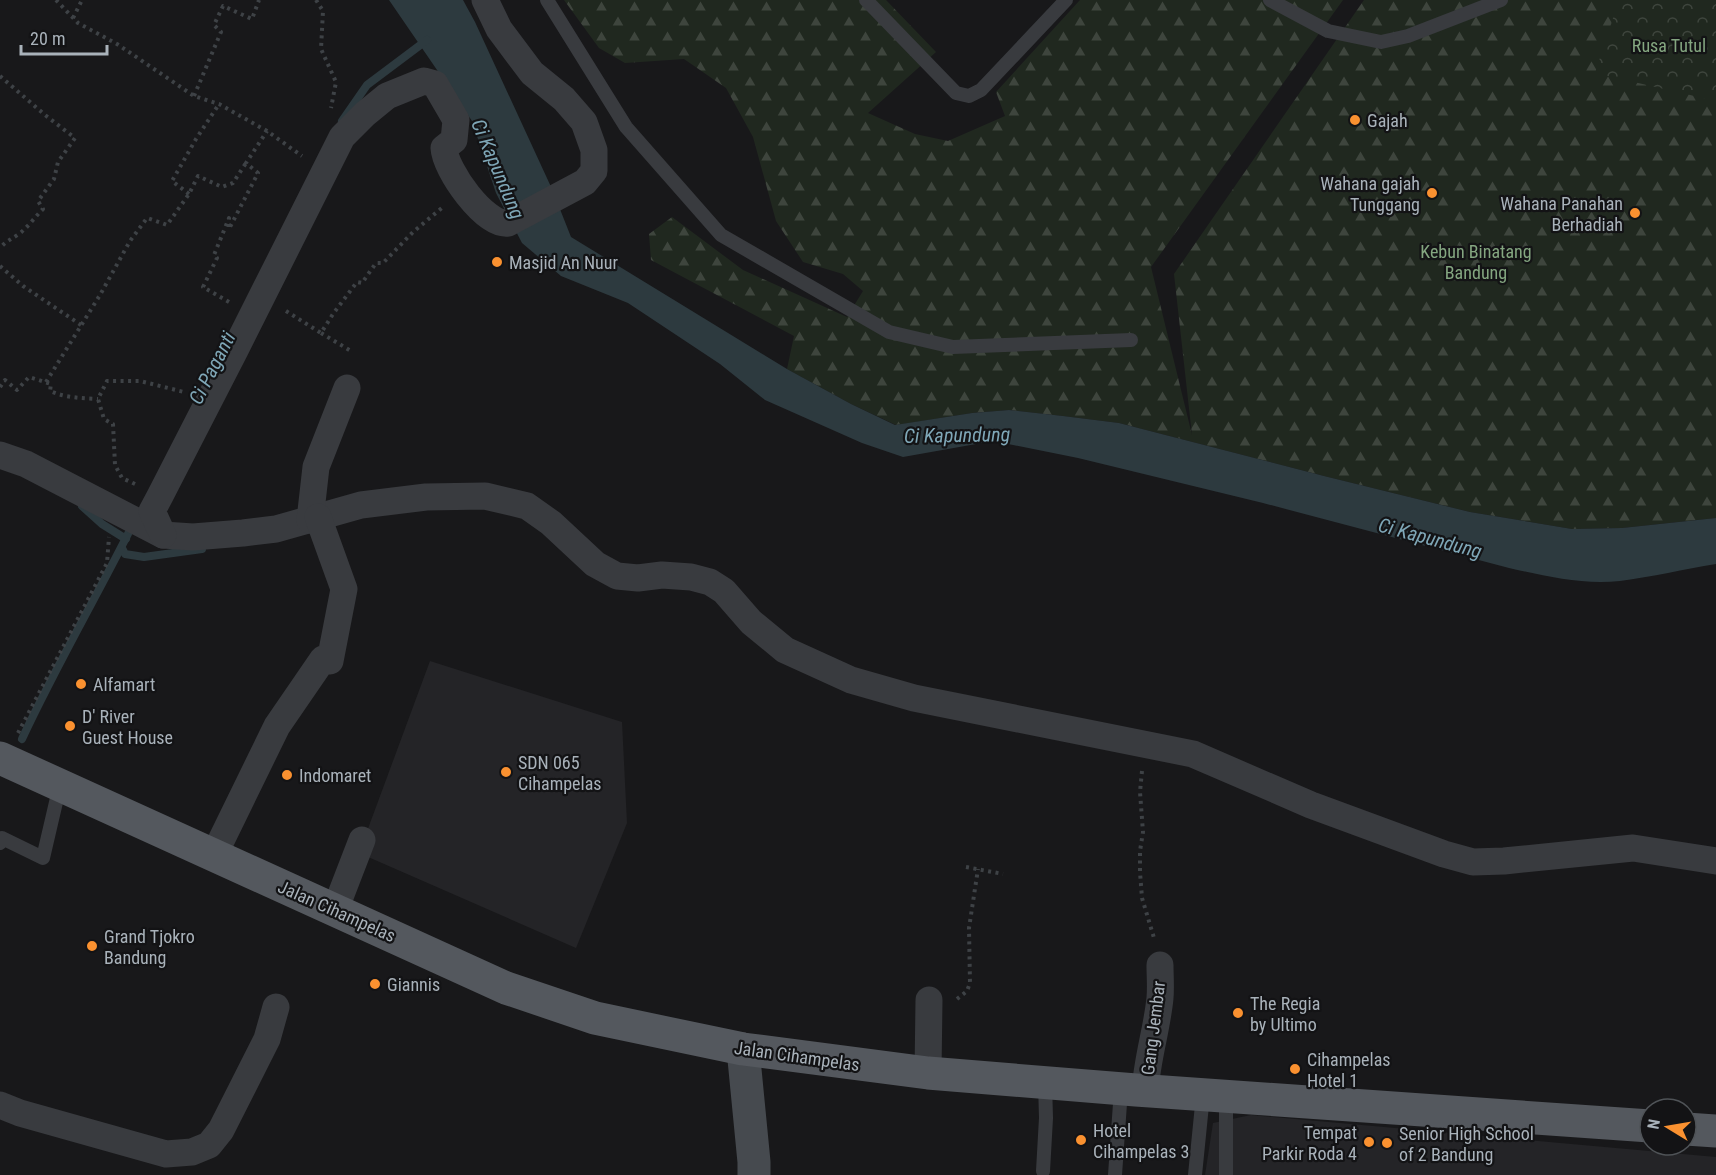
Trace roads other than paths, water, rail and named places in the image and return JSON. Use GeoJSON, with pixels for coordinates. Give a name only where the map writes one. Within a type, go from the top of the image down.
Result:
{"type":"FeatureCollection","features":[{"type":"Feature","properties":{"kind":"main road","name":"Jalan Cihampelas"},"geometry":{"type":"LineString","coordinates":[[2,759],[506,988],[595,1018],[743,1049],[928,1073],[1133,1090],[1638,1125]]}},
{"type":"Feature","properties":{"kind":"main road"},"geometry":{"type":"LineString","coordinates":[[743,1049],[754,1175]]}},
{"type":"Feature","properties":{"kind":"main road"},"geometry":{"type":"LineString","coordinates":[[1698,1130],[1716,1131]]}},
{"type":"Feature","properties":{"kind":"street"},"geometry":{"type":"LineString","coordinates":[[144,526],[262,297],[335,134],[387,96],[424,81],[435,84],[456,120],[454,140],[444,148],[444,154],[456,180],[481,210],[503,224],[585,182],[594,171],[594,150],[584,122],[564,99],[532,73],[499,29],[485,0]]}},
{"type":"Feature","properties":{"kind":"street"},"geometry":{"type":"LineString","coordinates":[[214,855],[277,726],[322,658],[330,661],[344,589],[317,522],[316,467],[347,388]]}},
{"type":"Feature","properties":{"kind":"street"},"geometry":{"type":"LineString","coordinates":[[0,455],[26,465],[144,526],[193,537],[243,533],[317,522],[361,505],[426,496],[485,496],[527,507],[551,523],[595,564],[617,576],[638,578],[662,575],[691,577],[711,582],[724,591],[751,622],[785,650],[851,680],[914,698],[1194,754],[1311,805],[1444,854],[1473,862],[1633,848],[1716,861]]}},
{"type":"Feature","properties":{"kind":"street"},"geometry":{"type":"LineString","coordinates":[[335,910],[362,840]]}},
{"type":"Feature","properties":{"kind":"street","name":"Gang Jembar"},"geometry":{"type":"LineString","coordinates":[[1133,1090],[1146,1070],[1160,997],[1160,965]]}},
{"type":"Feature","properties":{"kind":"street"},"geometry":{"type":"LineString","coordinates":[[928,1073],[941,1001]]}},
{"type":"Feature","properties":{"kind":"street"},"geometry":{"type":"LineString","coordinates":[[0,1105],[20,1113],[166,1154],[192,1152],[209,1145],[221,1130],[267,1040],[276,1007]]}},
{"type":"Feature","properties":{"kind":"lane"},"geometry":{"type":"LineString","coordinates":[[547,0],[626,127],[721,235],[889,332],[953,347],[1131,340]]}},
{"type":"Feature","properties":{"kind":"lane"},"geometry":{"type":"LineString","coordinates":[[866,0],[956,93],[969,96],[981,90],[1066,0]]}},
{"type":"Feature","properties":{"kind":"lane"},"geometry":{"type":"LineString","coordinates":[[1270,0],[1328,31],[1381,42],[1408,36],[1502,0]]}},
{"type":"Feature","properties":{"kind":"lane"},"geometry":{"type":"LineString","coordinates":[[0,843],[2,838],[43,858],[60,785]]}},
{"type":"Feature","properties":{"kind":"lane"},"geometry":{"type":"LineString","coordinates":[[1043,1172],[1045,1083]]}},
{"type":"Feature","properties":{"kind":"lane"},"geometry":{"type":"LineString","coordinates":[[1115,1175],[1133,1090]]}},
{"type":"Feature","properties":{"kind":"lane"},"geometry":{"type":"LineString","coordinates":[[1195,1175],[1215,1095]]}},
{"type":"Feature","properties":{"kind":"lane"},"geometry":{"type":"LineString","coordinates":[[1215,1095],[1226,1175]]}},
{"type":"Feature","properties":{"kind":"water","name":"Ci Kapundung"},"geometry":{"type":"Polygon","coordinates":[[[389,0],[463,0],[552,189],[571,237],[787,369],[895,425],[972,413],[1009,410],[1063,416],[1119,423],[1470,512],[1572,529],[1622,528],[1716,518],[1716,564],[1620,581],[1592,582],[1564,579],[1509,568],[1263,503],[1078,458],[993,441],[903,457],[862,443],[765,400],[720,364],[628,303],[561,276],[522,243],[496,193],[472,121],[389,0]]]}},
{"type":"Feature","properties":{"kind":"waterway","name":"Ci Paganti"},"geometry":{"type":"LineString","coordinates":[[342,121],[367,85],[427,40]]}},
{"type":"Feature","properties":{"kind":"waterway"},"geometry":{"type":"LineString","coordinates":[[82,506],[102,524],[126,539]]}},
{"type":"Feature","properties":{"kind":"waterway","name":"Ci Paganti"},"geometry":{"type":"LineString","coordinates":[[22,739],[133,524]]}},
{"type":"Feature","properties":{"kind":"waterway"},"geometry":{"type":"LineString","coordinates":[[122,548],[125,554],[144,557],[202,549]]}},
{"type":"Feature","properties":{"kind":"place","name":"Gajah"},"geometry":{"type":"Point","coordinates":[1355,120]}},
{"type":"Feature","properties":{"kind":"place","name":"Wahana gajah Tunggang"},"geometry":{"type":"Point","coordinates":[1432,193]}},
{"type":"Feature","properties":{"kind":"place","name":"Wahana Panahan Berhadiah"},"geometry":{"type":"Point","coordinates":[1635,213]}},
{"type":"Feature","properties":{"kind":"place","name":"Masjid An Nuur"},"geometry":{"type":"Point","coordinates":[497,262]}},
{"type":"Feature","properties":{"kind":"place","name":"Alfamart"},"geometry":{"type":"Point","coordinates":[81,684]}},
{"type":"Feature","properties":{"kind":"place","name":"D' River Guest House"},"geometry":{"type":"Point","coordinates":[70,726]}},
{"type":"Feature","properties":{"kind":"place","name":"SDN 065 Cihampelas"},"geometry":{"type":"Point","coordinates":[506,772]}},
{"type":"Feature","properties":{"kind":"place","name":"Indomaret"},"geometry":{"type":"Point","coordinates":[287,775]}},
{"type":"Feature","properties":{"kind":"place","name":"Grand Tjokro Bandung"},"geometry":{"type":"Point","coordinates":[92,946]}},
{"type":"Feature","properties":{"kind":"place","name":"Giannis"},"geometry":{"type":"Point","coordinates":[375,984]}},
{"type":"Feature","properties":{"kind":"place","name":"The Regia by Ultimo"},"geometry":{"type":"Point","coordinates":[1238,1013]}},
{"type":"Feature","properties":{"kind":"place","name":"Cihampelas Hotel 1"},"geometry":{"type":"Point","coordinates":[1295,1069]}},
{"type":"Feature","properties":{"kind":"place","name":"Hotel Cihampelas 3"},"geometry":{"type":"Point","coordinates":[1081,1140]}},
{"type":"Feature","properties":{"kind":"place","name":"Tempat Parkir Roda 4"},"geometry":{"type":"Point","coordinates":[1369,1142]}},
{"type":"Feature","properties":{"kind":"place","name":"Senior High School of 2 Bandung"},"geometry":{"type":"Point","coordinates":[1387,1143]}},
{"type":"Feature","properties":{"kind":"park label","name":"Rusa Tutul"},"geometry":{"type":"Point","coordinates":[1669,45]}},
{"type":"Feature","properties":{"kind":"park label","name":"Kebun Binatang Bandung"},"geometry":{"type":"Point","coordinates":[1476,261]}}]}
